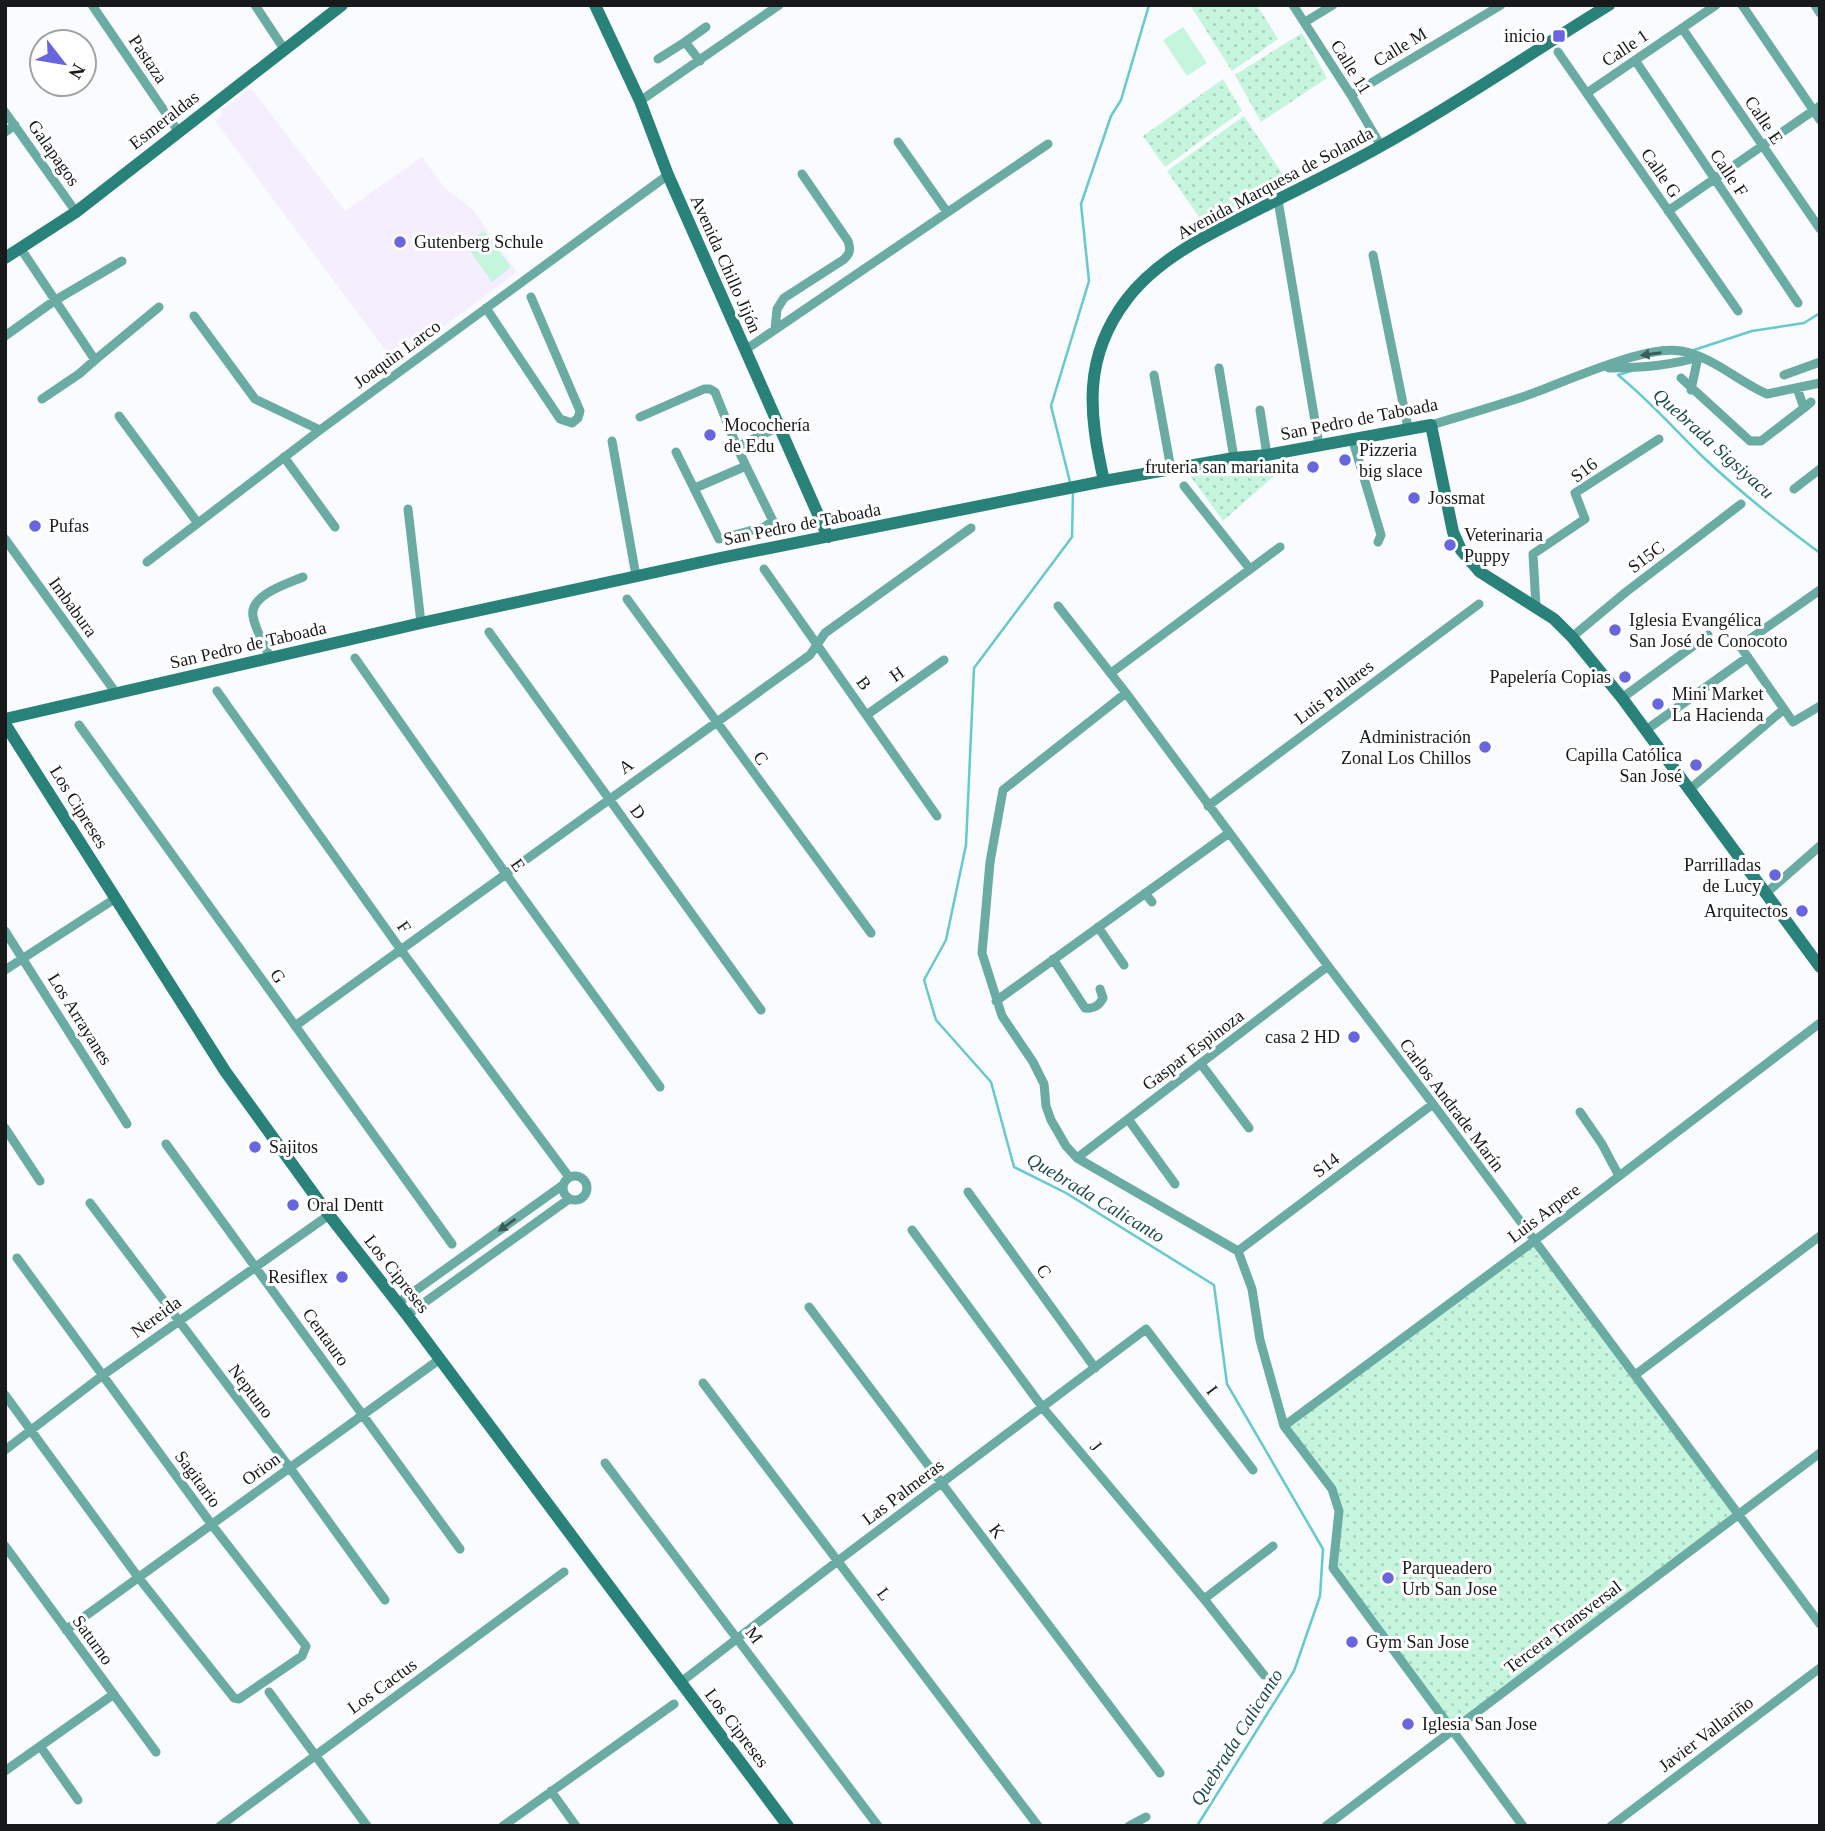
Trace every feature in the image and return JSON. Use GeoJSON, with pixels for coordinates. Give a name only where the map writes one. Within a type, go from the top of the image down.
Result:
{"type":"FeatureCollection","features":[{"type":"Feature","properties":{"kind":"street","name":"Pastaza"},"geometry":{"type":"LineString","coordinates":[[92,5],[178,131]]}},
{"type":"Feature","properties":{"kind":"street"},"geometry":{"type":"LineString","coordinates":[[255,5],[284,49]]}},
{"type":"Feature","properties":{"kind":"street","name":"Esmeraldas"},"geometry":{"type":"LineString","coordinates":[[5,258],[76,212],[342,5]]}},
{"type":"Feature","properties":{"kind":"street","name":"Avenida Chillo Jijón"},"geometry":{"type":"LineString","coordinates":[[595,5],[640,101],[668,174],[828,537]]}},
{"type":"Feature","properties":{"kind":"street","name":"Calle 11"},"geometry":{"type":"LineString","coordinates":[[1293,5],[1381,146]]}},
{"type":"Feature","properties":{"kind":"street"},"geometry":{"type":"LineString","coordinates":[[1305,22],[1333,5]]}},
{"type":"Feature","properties":{"kind":"street","name":"Calle M"},"geometry":{"type":"LineString","coordinates":[[1351,95],[1501,5]]}},
{"type":"Feature","properties":{"kind":"street","name":"Avenida Marquesa de Solanda"},"geometry":{"type":"LineString","coordinates":[[1104,481],[1095,439],[1091,393],[1095,366],[1103,341],[1126,301],[1160,266],[1210,234],[1381,146],[1609,5]]}},
{"type":"Feature","properties":{"kind":"street","name":"Calle 1"},"geometry":{"type":"LineString","coordinates":[[1587,93],[1716,5]]}},
{"type":"Feature","properties":{"kind":"street"},"geometry":{"type":"LineString","coordinates":[[1742,5],[1816,108],[1820,120]]}},
{"type":"Feature","properties":{"kind":"street"},"geometry":{"type":"LineString","coordinates":[[1815,5],[1820,12]]}},
{"type":"Feature","properties":{"kind":"street"},"geometry":{"type":"LineString","coordinates":[[640,101],[700,61],[772,7]]}},
{"type":"Feature","properties":{"kind":"street"},"geometry":{"type":"LineString","coordinates":[[658,59],[706,27]]}},
{"type":"Feature","properties":{"kind":"street","name":"Calle E"},"geometry":{"type":"LineString","coordinates":[[1682,28],[1820,229]]}},
{"type":"Feature","properties":{"kind":"street"},"geometry":{"type":"LineString","coordinates":[[685,41],[700,61]]}},
{"type":"Feature","properties":{"kind":"street","name":"Calle G"},"geometry":{"type":"LineString","coordinates":[[1558,52],[1738,311]]}},
{"type":"Feature","properties":{"kind":"street","name":"Calle F"},"geometry":{"type":"LineString","coordinates":[[1635,60],[1798,303]]}},
{"type":"Feature","properties":{"kind":"street"},"geometry":{"type":"LineString","coordinates":[[1668,211],[1816,108]]}},
{"type":"Feature","properties":{"kind":"street","name":"Galapagos"},"geometry":{"type":"LineString","coordinates":[[5,112],[76,212]]}},
{"type":"Feature","properties":{"kind":"street"},"geometry":{"type":"LineString","coordinates":[[5,132],[15,125]]}},
{"type":"Feature","properties":{"kind":"street"},"geometry":{"type":"LineString","coordinates":[[898,142],[947,212]]}},
{"type":"Feature","properties":{"kind":"street"},"geometry":{"type":"LineString","coordinates":[[745,349],[1048,144]]}},
{"type":"Feature","properties":{"kind":"street","name":"Joaquìn Larco"},"geometry":{"type":"LineString","coordinates":[[147,562],[320,430],[668,174]]}},
{"type":"Feature","properties":{"kind":"street"},"geometry":{"type":"LineString","coordinates":[[775,329],[777,309],[784,298],[849,255],[848,242],[802,174]]}},
{"type":"Feature","properties":{"kind":"street"},"geometry":{"type":"LineString","coordinates":[[1278,200],[1319,445]]}},
{"type":"Feature","properties":{"kind":"street"},"geometry":{"type":"LineString","coordinates":[[20,249],[95,360]]}},
{"type":"Feature","properties":{"kind":"street"},"geometry":{"type":"LineString","coordinates":[[1373,255],[1408,428]]}},
{"type":"Feature","properties":{"kind":"street"},"geometry":{"type":"LineString","coordinates":[[5,336],[54,301],[122,261]]}},
{"type":"Feature","properties":{"kind":"street"},"geometry":{"type":"LineString","coordinates":[[486,308],[560,419],[572,423],[578,418],[580,411],[531,297]]}},
{"type":"Feature","properties":{"kind":"street"},"geometry":{"type":"LineString","coordinates":[[42,399],[79,374],[159,307]]}},
{"type":"Feature","properties":{"kind":"street"},"geometry":{"type":"LineString","coordinates":[[194,316],[256,399],[320,430]]}},
{"type":"Feature","properties":{"kind":"street","name":"San Pedro de Taboada"},"geometry":{"type":"LineString","coordinates":[[5,722],[116,693],[636,576],[1104,481],[1431,425],[1605,368],[1630,357],[1649,353],[1680,351],[1698,357],[1717,364],[1767,394],[1820,383]]}},
{"type":"Feature","properties":{"kind":"street"},"geometry":{"type":"LineString","coordinates":[[1692,390],[1698,357]]}},
{"type":"Feature","properties":{"kind":"street"},"geometry":{"type":"LineString","coordinates":[[1784,375],[1820,362]]}},
{"type":"Feature","properties":{"kind":"street"},"geometry":{"type":"LineString","coordinates":[[1219,368],[1234,458]]}},
{"type":"Feature","properties":{"kind":"street"},"geometry":{"type":"LineString","coordinates":[[1154,375],[1171,469]]}},
{"type":"Feature","properties":{"kind":"street"},"geometry":{"type":"LineString","coordinates":[[1681,378],[1755,443],[1807,405],[1797,388]]}},
{"type":"Feature","properties":{"kind":"street"},"geometry":{"type":"LineString","coordinates":[[640,417],[710,389],[715,392],[737,447],[773,521],[764,527],[719,539],[676,452]]}},
{"type":"Feature","properties":{"kind":"street"},"geometry":{"type":"LineString","coordinates":[[1260,410],[1267,455]]}},
{"type":"Feature","properties":{"kind":"street"},"geometry":{"type":"LineString","coordinates":[[119,416],[197,522]]}},
{"type":"Feature","properties":{"kind":"street"},"geometry":{"type":"LineString","coordinates":[[1431,425],[1453,532],[1461,550],[1480,572],[1554,619],[1572,637],[1622,698],[1820,967]]}},
{"type":"Feature","properties":{"kind":"street"},"geometry":{"type":"LineString","coordinates":[[737,447],[778,427]]}},
{"type":"Feature","properties":{"kind":"street"},"geometry":{"type":"LineString","coordinates":[[1352,438],[1381,535],[1378,542]]}},
{"type":"Feature","properties":{"kind":"street","name":"S16"},"geometry":{"type":"LineString","coordinates":[[1535,607],[1533,554],[1585,519],[1575,494],[1659,439]]}},
{"type":"Feature","properties":{"kind":"street"},"geometry":{"type":"LineString","coordinates":[[612,441],[636,576]]}},
{"type":"Feature","properties":{"kind":"street"},"geometry":{"type":"LineString","coordinates":[[284,457],[335,527]]}},
{"type":"Feature","properties":{"kind":"street"},"geometry":{"type":"LineString","coordinates":[[695,488],[746,466]]}},
{"type":"Feature","properties":{"kind":"street"},"geometry":{"type":"LineString","coordinates":[[1794,489],[1820,469]]}},
{"type":"Feature","properties":{"kind":"street"},"geometry":{"type":"LineString","coordinates":[[1184,486],[1250,569]]}},
{"type":"Feature","properties":{"kind":"street","name":"S15C"},"geometry":{"type":"LineString","coordinates":[[1572,637],[1741,504]]}},
{"type":"Feature","properties":{"kind":"street"},"geometry":{"type":"LineString","coordinates":[[408,509],[421,623]]}},
{"type":"Feature","properties":{"kind":"street","name":"A"},"geometry":{"type":"LineString","coordinates":[[295,1026],[810,655],[825,633],[971,528]]}},
{"type":"Feature","properties":{"kind":"street","name":"Imbabura"},"geometry":{"type":"LineString","coordinates":[[5,539],[116,693]]}},
{"type":"Feature","properties":{"kind":"street"},"geometry":{"type":"LineString","coordinates":[[1111,673],[1280,547]]}},
{"type":"Feature","properties":{"kind":"street","name":"B"},"geometry":{"type":"LineString","coordinates":[[764,569],[937,816]]}},
{"type":"Feature","properties":{"kind":"street"},"geometry":{"type":"LineString","coordinates":[[270,658],[253,616],[253,607],[263,596],[303,577]]}},
{"type":"Feature","properties":{"kind":"street"},"geometry":{"type":"LineString","coordinates":[[1820,590],[1740,646],[1793,722],[1820,706]]}},
{"type":"Feature","properties":{"kind":"street","name":"C"},"geometry":{"type":"LineString","coordinates":[[627,599],[871,933]]}},
{"type":"Feature","properties":{"kind":"street","name":"Luis Pallares"},"geometry":{"type":"LineString","coordinates":[[1208,806],[1479,604]]}},
{"type":"Feature","properties":{"kind":"street","name":"Carlos Andrade Marín"},"geometry":{"type":"LineString","coordinates":[[1058,606],[1126,693],[1820,1624]]}},
{"type":"Feature","properties":{"kind":"street","name":"D"},"geometry":{"type":"LineString","coordinates":[[489,632],[761,1010]]}},
{"type":"Feature","properties":{"kind":"street"},"geometry":{"type":"LineString","coordinates":[[1622,698],[1708,635]]}},
{"type":"Feature","properties":{"kind":"street"},"geometry":{"type":"LineString","coordinates":[[1646,730],[1748,657]]}},
{"type":"Feature","properties":{"kind":"street","name":"E"},"geometry":{"type":"LineString","coordinates":[[355,658],[660,1087]]}},
{"type":"Feature","properties":{"kind":"street","name":"H"},"geometry":{"type":"LineString","coordinates":[[867,714],[944,660]]}},
{"type":"Feature","properties":{"kind":"street","name":"F"},"geometry":{"type":"LineString","coordinates":[[217,691],[566,1181]]}},
{"type":"Feature","properties":{"kind":"street"},"geometry":{"type":"LineString","coordinates":[[1126,693],[1003,790],[990,862],[982,953],[996,1001],[1002,1016],[1033,1062],[1044,1084],[1046,1106],[1051,1120],[1066,1146],[1077,1158],[1238,1251],[1252,1289],[1260,1340],[1284,1426],[1332,1489],[1339,1511],[1333,1568],[1523,1826]]}},
{"type":"Feature","properties":{"kind":"street"},"geometry":{"type":"LineString","coordinates":[[1689,790],[1784,709]]}},
{"type":"Feature","properties":{"kind":"street","name":"Los Cipreses"},"geometry":{"type":"LineString","coordinates":[[5,722],[225,1072],[329,1215],[398,1303],[788,1826]]}},
{"type":"Feature","properties":{"kind":"street","name":"G"},"geometry":{"type":"LineString","coordinates":[[79,725],[452,1244]]}},
{"type":"Feature","properties":{"kind":"street"},"geometry":{"type":"LineString","coordinates":[[996,1001],[1229,833]]}},
{"type":"Feature","properties":{"kind":"street"},"geometry":{"type":"LineString","coordinates":[[1765,894],[1820,846]]}},
{"type":"Feature","properties":{"kind":"street"},"geometry":{"type":"LineString","coordinates":[[1145,893],[1152,902]]}},
{"type":"Feature","properties":{"kind":"street"},"geometry":{"type":"LineString","coordinates":[[5,970],[116,898]]}},
{"type":"Feature","properties":{"kind":"street"},"geometry":{"type":"LineString","coordinates":[[1098,927],[1124,965]]}},
{"type":"Feature","properties":{"kind":"street","name":"Los Arrayanes"},"geometry":{"type":"LineString","coordinates":[[5,930],[127,1124]]}},
{"type":"Feature","properties":{"kind":"street"},"geometry":{"type":"LineString","coordinates":[[1053,960],[1085,1008],[1091,1009],[1100,1004],[1100,989]]}},
{"type":"Feature","properties":{"kind":"street","name":"Gaspar Espinoza"},"geometry":{"type":"LineString","coordinates":[[1077,1158],[1328,967]]}},
{"type":"Feature","properties":{"kind":"street","name":"Luis Arpere"},"geometry":{"type":"LineString","coordinates":[[1284,1426],[1534,1241],[1820,1023]]}},
{"type":"Feature","properties":{"kind":"street"},"geometry":{"type":"LineString","coordinates":[[1201,1064],[1250,1128]]}},
{"type":"Feature","properties":{"kind":"street","name":"S14"},"geometry":{"type":"LineString","coordinates":[[1238,1251],[1433,1104]]}},
{"type":"Feature","properties":{"kind":"street"},"geometry":{"type":"LineString","coordinates":[[1580,1112],[1602,1144],[1619,1176]]}},
{"type":"Feature","properties":{"kind":"street"},"geometry":{"type":"LineString","coordinates":[[1128,1119],[1175,1184]]}},
{"type":"Feature","properties":{"kind":"street"},"geometry":{"type":"LineString","coordinates":[[5,1128],[40,1181]]}},
{"type":"Feature","properties":{"kind":"street","name":"Centauro"},"geometry":{"type":"LineString","coordinates":[[166,1144],[460,1549]]}},
{"type":"Feature","properties":{"kind":"street"},"geometry":{"type":"LineString","coordinates":[[398,1303],[566,1181],[581,1178],[585,1182],[587,1189],[580,1199],[569,1199],[407,1315]]}},
{"type":"Feature","properties":{"kind":"street"},"geometry":{"type":"LineString","coordinates":[[566,1181],[564,1194],[569,1199]]}},
{"type":"Feature","properties":{"kind":"street","name":"C"},"geometry":{"type":"LineString","coordinates":[[968,1192],[1095,1368]]}},
{"type":"Feature","properties":{"kind":"street","name":"Neptuno"},"geometry":{"type":"LineString","coordinates":[[90,1203],[290,1468],[385,1600]]}},
{"type":"Feature","properties":{"kind":"street","name":"Nereida"},"geometry":{"type":"LineString","coordinates":[[5,1450],[177,1321],[329,1215]]}},
{"type":"Feature","properties":{"kind":"street","name":"J"},"geometry":{"type":"LineString","coordinates":[[912,1230],[1043,1408],[1265,1675]]}},
{"type":"Feature","properties":{"kind":"street"},"geometry":{"type":"LineString","coordinates":[[1635,1375],[1820,1236]]}},
{"type":"Feature","properties":{"kind":"street","name":"Sagitario"},"geometry":{"type":"LineString","coordinates":[[17,1258],[212,1525],[306,1646],[302,1656],[239,1699],[234,1698],[138,1577]]}},
{"type":"Feature","properties":{"kind":"street","name":"K"},"geometry":{"type":"LineString","coordinates":[[809,1307],[1160,1773]]}},
{"type":"Feature","properties":{"kind":"street","name":"Las Palmeras"},"geometry":{"type":"LineString","coordinates":[[681,1682],[1146,1329]]}},
{"type":"Feature","properties":{"kind":"street","name":"I"},"geometry":{"type":"LineString","coordinates":[[1146,1329],[1254,1470]]}},
{"type":"Feature","properties":{"kind":"street","name":"Orion"},"geometry":{"type":"LineString","coordinates":[[66,1630],[440,1359]]}},
{"type":"Feature","properties":{"kind":"street","name":"L"},"geometry":{"type":"LineString","coordinates":[[704,1383],[1038,1826]]}},
{"type":"Feature","properties":{"kind":"street"},"geometry":{"type":"LineString","coordinates":[[5,1395],[138,1577]]}},
{"type":"Feature","properties":{"kind":"street","name":"Tercera Transversal"},"geometry":{"type":"LineString","coordinates":[[1326,1826],[1820,1452]]}},
{"type":"Feature","properties":{"kind":"street","name":"M"},"geometry":{"type":"LineString","coordinates":[[605,1463],[878,1826]]}},
{"type":"Feature","properties":{"kind":"street","name":"Saturno"},"geometry":{"type":"LineString","coordinates":[[5,1546],[156,1752]]}},
{"type":"Feature","properties":{"kind":"street"},"geometry":{"type":"LineString","coordinates":[[1204,1599],[1273,1546]]}},
{"type":"Feature","properties":{"kind":"street","name":"Los Cactus"},"geometry":{"type":"LineString","coordinates":[[220,1826],[564,1572]]}},
{"type":"Feature","properties":{"kind":"street","name":"Javier Vallariño"},"geometry":{"type":"LineString","coordinates":[[1611,1826],[1820,1668]]}},
{"type":"Feature","properties":{"kind":"street"},"geometry":{"type":"LineString","coordinates":[[269,1692],[367,1826]]}},
{"type":"Feature","properties":{"kind":"street"},"geometry":{"type":"LineString","coordinates":[[5,1771],[114,1695]]}},
{"type":"Feature","properties":{"kind":"street"},"geometry":{"type":"LineString","coordinates":[[503,1826],[674,1704]]}},
{"type":"Feature","properties":{"kind":"street"},"geometry":{"type":"LineString","coordinates":[[40,1746],[78,1800]]}},
{"type":"Feature","properties":{"kind":"street"},"geometry":{"type":"LineString","coordinates":[[551,1791],[576,1826]]}},
{"type":"Feature","properties":{"kind":"street"},"geometry":{"type":"LineString","coordinates":[[1129,1826],[1146,1817]]}},
{"type":"Feature","properties":{"kind":"shaded area","name":"Gutenberg Schule"},"geometry":{"type":"Polygon","coordinates":[[[251,88],[345,211],[422,157],[444,187],[473,210],[517,272],[395,363],[215,121],[223,115],[221,111],[251,88]]]}},
{"type":"Feature","properties":{"kind":"green space"},"geometry":{"type":"Polygon","coordinates":[[[1190,5],[1257,5],[1278,39],[1232,71],[1190,5]]]}},
{"type":"Feature","properties":{"kind":"green space"},"geometry":{"type":"Polygon","coordinates":[[[1183,27],[1207,63],[1187,76],[1163,40],[1183,27]]]}},
{"type":"Feature","properties":{"kind":"green space"},"geometry":{"type":"Polygon","coordinates":[[[1302,33],[1327,78],[1261,122],[1235,75],[1302,33]]]}},
{"type":"Feature","properties":{"kind":"green space"},"geometry":{"type":"Polygon","coordinates":[[[1223,79],[1242,111],[1165,167],[1143,136],[1223,79]]]}},
{"type":"Feature","properties":{"kind":"green space"},"geometry":{"type":"Polygon","coordinates":[[[1244,116],[1285,178],[1204,224],[1167,171],[1244,116]]]}},
{"type":"Feature","properties":{"kind":"green space"},"geometry":{"type":"Polygon","coordinates":[[[484,231],[511,267],[492,282],[465,244],[484,231]]]}},
{"type":"Feature","properties":{"kind":"green space"},"geometry":{"type":"Polygon","coordinates":[[[1292,460],[1223,521],[1188,473],[1292,460]]]}},
{"type":"Feature","properties":{"kind":"green space"},"geometry":{"type":"Polygon","coordinates":[[[1534,1241],[1738,1515],[1452,1730],[1333,1568],[1339,1511],[1332,1489],[1284,1426],[1534,1241]]]}},
{"type":"Feature","properties":{"kind":"waterway"},"geometry":{"type":"LineString","coordinates":[[1070,482],[1051,406],[1089,281],[1081,204],[1111,116],[1121,100],[1149,5]]}},
{"type":"Feature","properties":{"kind":"waterway","name":"Quebrada Sigsiyacu"},"geometry":{"type":"LineString","coordinates":[[1694,350],[1752,331],[1804,323],[1820,313]]}},
{"type":"Feature","properties":{"kind":"waterway","name":"Quebrada Sigsiyacu"},"geometry":{"type":"LineString","coordinates":[[1631,371],[1618,375],[1731,483],[1820,553]]}},
{"type":"Feature","properties":{"kind":"waterway","name":"Quebrada Calicanto"},"geometry":{"type":"LineString","coordinates":[[1073,492],[1072,537],[974,668],[966,845],[946,940],[924,980],[936,1020],[991,1082],[1014,1167],[1066,1193],[1214,1285],[1227,1384],[1323,1549],[1320,1596],[1294,1671],[1197,1826]]}},
{"type":"Feature","properties":{"kind":"place","name":"inicio"},"geometry":{"type":"Point","coordinates":[1559,36]}},
{"type":"Feature","properties":{"kind":"place","name":"Gutenberg Schule"},"geometry":{"type":"Point","coordinates":[400,242]}},
{"type":"Feature","properties":{"kind":"place","name":"Mocochería de Edu"},"geometry":{"type":"Point","coordinates":[710,435]}},
{"type":"Feature","properties":{"kind":"place","name":"Pizzeria big slace"},"geometry":{"type":"Point","coordinates":[1345,460]}},
{"type":"Feature","properties":{"kind":"place","name":"fruteria san marianita"},"geometry":{"type":"Point","coordinates":[1313,467]}},
{"type":"Feature","properties":{"kind":"place","name":"Jossmat"},"geometry":{"type":"Point","coordinates":[1414,498]}},
{"type":"Feature","properties":{"kind":"place","name":"Pufas"},"geometry":{"type":"Point","coordinates":[35,526]}},
{"type":"Feature","properties":{"kind":"place","name":"Veterinaria Puppy"},"geometry":{"type":"Point","coordinates":[1450,545]}},
{"type":"Feature","properties":{"kind":"place","name":"Iglesia Evangélica San José de Conocoto"},"geometry":{"type":"Point","coordinates":[1615,630]}},
{"type":"Feature","properties":{"kind":"place","name":"Papelería Copias"},"geometry":{"type":"Point","coordinates":[1625,677]}},
{"type":"Feature","properties":{"kind":"place","name":"Mini Market La Hacienda"},"geometry":{"type":"Point","coordinates":[1658,704]}},
{"type":"Feature","properties":{"kind":"place","name":"Administración Zonal Los Chillos"},"geometry":{"type":"Point","coordinates":[1485,747]}},
{"type":"Feature","properties":{"kind":"place","name":"Capilla Católica San José"},"geometry":{"type":"Point","coordinates":[1696,765]}},
{"type":"Feature","properties":{"kind":"place","name":"Parrilladas de Lucy"},"geometry":{"type":"Point","coordinates":[1775,875]}},
{"type":"Feature","properties":{"kind":"place","name":"Arquitectos"},"geometry":{"type":"Point","coordinates":[1802,911]}},
{"type":"Feature","properties":{"kind":"place","name":"casa 2 HD"},"geometry":{"type":"Point","coordinates":[1354,1037]}},
{"type":"Feature","properties":{"kind":"place","name":"Sajitos"},"geometry":{"type":"Point","coordinates":[255,1147]}},
{"type":"Feature","properties":{"kind":"place","name":"Oral Dentt"},"geometry":{"type":"Point","coordinates":[293,1205]}},
{"type":"Feature","properties":{"kind":"place","name":"Resiflex"},"geometry":{"type":"Point","coordinates":[342,1277]}},
{"type":"Feature","properties":{"kind":"place","name":"Parqueadero Urb San Jose"},"geometry":{"type":"Point","coordinates":[1388,1578]}},
{"type":"Feature","properties":{"kind":"place","name":"Gym San Jose"},"geometry":{"type":"Point","coordinates":[1352,1642]}},
{"type":"Feature","properties":{"kind":"place","name":"Iglesia San Jose"},"geometry":{"type":"Point","coordinates":[1408,1724]}}]}
